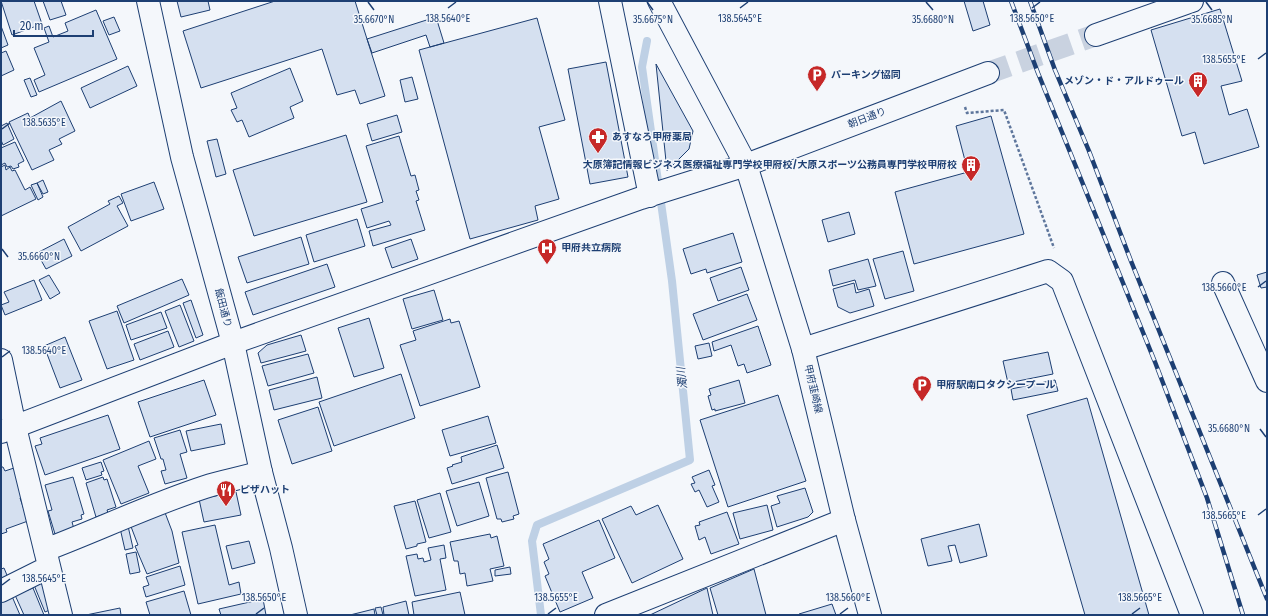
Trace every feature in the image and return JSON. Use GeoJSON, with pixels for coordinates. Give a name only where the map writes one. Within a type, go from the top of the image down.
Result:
{"type":"FeatureCollection","features":[{"type":"Feature","properties":{"kind":"street","name":"飯田通り"},"geometry":{"type":"LineString","coordinates":[[148,1],[182,157],[233,344],[261,472],[281,548],[296,615]]}},
{"type":"Feature","properties":{"kind":"street"},"geometry":{"type":"LineString","coordinates":[[610,1],[650,196]]}},
{"type":"Feature","properties":{"kind":"street","name":"甲府韮崎線"},"geometry":{"type":"LineString","coordinates":[[659,1],[746,165],[803,349],[844,520],[870,615]]}},
{"type":"Feature","properties":{"kind":"street"},"geometry":{"type":"LineString","coordinates":[[1096,35],[1192,1]]}},
{"type":"Feature","properties":{"kind":"street","name":"朝日通り"},"geometry":{"type":"LineString","coordinates":[[8,429],[233,344],[650,196],[746,165],[988,73]]}},
{"type":"Feature","properties":{"kind":"street"},"geometry":{"type":"LineString","coordinates":[[803,349],[1048,271],[1062,281],[1192,615]]}},
{"type":"Feature","properties":{"kind":"street"},"geometry":{"type":"LineString","coordinates":[[1223,283],[1267,381]]}},
{"type":"Feature","properties":{"kind":"street"},"geometry":{"type":"LineString","coordinates":[[1,360],[8,429],[47,559],[61,615]]}},
{"type":"Feature","properties":{"kind":"street"},"geometry":{"type":"LineString","coordinates":[[1,590],[47,559],[92,532],[128,516],[206,486],[261,472]]}},
{"type":"Feature","properties":{"kind":"street"},"geometry":{"type":"LineString","coordinates":[[606,615],[844,520]]}},
{"type":"Feature","properties":{"kind":"path"},"geometry":{"type":"LineString","coordinates":[[956,84],[967,113],[1004,110],[1057,256],[1048,271]]}},
{"type":"Feature","properties":{"kind":"building"},"geometry":{"type":"Polygon","coordinates":[[[1,1],[34,1],[42,24],[12,35],[1,1]]]}},
{"type":"Feature","properties":{"kind":"building"},"geometry":{"type":"Polygon","coordinates":[[[43,1],[61,1],[66,15],[50,20],[43,1]]]}},
{"type":"Feature","properties":{"kind":"building"},"geometry":{"type":"Polygon","coordinates":[[[177,1],[208,1],[210,10],[181,17],[177,1]]]}},
{"type":"Feature","properties":{"kind":"building"},"geometry":{"type":"Polygon","coordinates":[[[275,1],[355,1],[385,96],[360,104],[355,90],[337,95],[322,49],[201,88],[183,31],[275,1]]]}},
{"type":"Feature","properties":{"kind":"building"},"geometry":{"type":"Polygon","coordinates":[[[964,1],[983,1],[990,25],[973,31],[964,1]]]}},
{"type":"Feature","properties":{"kind":"building","name":"メゾン・ド・アルドゥール"},"geometry":{"type":"Polygon","coordinates":[[[1220,9],[1242,81],[1221,86],[1229,115],[1247,109],[1259,147],[1204,164],[1195,132],[1182,136],[1151,30],[1220,9]]]}},
{"type":"Feature","properties":{"kind":"building"},"geometry":{"type":"Polygon","coordinates":[[[96,10],[117,59],[39,92],[34,80],[45,75],[34,48],[49,42],[44,28],[49,26],[53,37],[68,31],[65,23],[96,10]]]}},
{"type":"Feature","properties":{"kind":"building"},"geometry":{"type":"Polygon","coordinates":[[[114,17],[120,31],[109,35],[103,21],[114,17]]]}},
{"type":"Feature","properties":{"kind":"building"},"geometry":{"type":"Polygon","coordinates":[[[436,17],[444,43],[430,47],[426,35],[372,53],[367,39],[436,17]]]}},
{"type":"Feature","properties":{"kind":"building"},"geometry":{"type":"Polygon","coordinates":[[[537,18],[565,120],[539,127],[559,199],[535,206],[538,220],[470,239],[419,50],[537,18]]]}},
{"type":"Feature","properties":{"kind":"building"},"geometry":{"type":"Polygon","coordinates":[[[1,26],[8,45],[1,48],[1,26]]]}},
{"type":"Feature","properties":{"kind":"building"},"geometry":{"type":"Polygon","coordinates":[[[6,51],[14,70],[1,76],[1,53],[6,51]]]}},
{"type":"Feature","properties":{"kind":"building"},"geometry":{"type":"Polygon","coordinates":[[[606,62],[628,177],[590,184],[568,69],[606,62]]]}},
{"type":"Feature","properties":{"kind":"building"},"geometry":{"type":"Polygon","coordinates":[[[656,64],[693,131],[689,149],[667,171],[656,64]]]}},
{"type":"Feature","properties":{"kind":"building"},"geometry":{"type":"Polygon","coordinates":[[[128,66],[137,86],[90,108],[81,88],[128,66]]]}},
{"type":"Feature","properties":{"kind":"building"},"geometry":{"type":"Polygon","coordinates":[[[290,68],[303,101],[290,107],[294,118],[249,137],[242,120],[237,122],[231,110],[237,108],[231,93],[290,68]]]}},
{"type":"Feature","properties":{"kind":"building"},"geometry":{"type":"Polygon","coordinates":[[[412,77],[418,99],[405,102],[400,80],[412,77]]]}},
{"type":"Feature","properties":{"kind":"building"},"geometry":{"type":"Polygon","coordinates":[[[30,78],[37,95],[31,97],[24,80],[30,78]]]}},
{"type":"Feature","properties":{"kind":"building"},"geometry":{"type":"Polygon","coordinates":[[[61,101],[75,131],[59,139],[62,144],[49,150],[54,160],[32,170],[9,122],[28,113],[30,118],[61,101]]]}},
{"type":"Feature","properties":{"kind":"building"},"geometry":{"type":"Polygon","coordinates":[[[397,115],[402,132],[372,141],[367,124],[397,115]]]}},
{"type":"Feature","properties":{"kind":"building","name":"大原簿記情報ビジネス医療福祉専門学校甲府校/大原スポーツ公務員専門学校甲府校"},"geometry":{"type":"Polygon","coordinates":[[[991,116],[1024,234],[914,264],[895,192],[968,172],[956,126],[991,116]]]}},
{"type":"Feature","properties":{"kind":"building"},"geometry":{"type":"Polygon","coordinates":[[[7,123],[14,139],[3,145],[1,140],[1,126],[7,123]]]}},
{"type":"Feature","properties":{"kind":"building"},"geometry":{"type":"Polygon","coordinates":[[[346,135],[367,202],[254,236],[233,170],[346,135]]]}},
{"type":"Feature","properties":{"kind":"building"},"geometry":{"type":"Polygon","coordinates":[[[399,136],[411,176],[415,175],[419,190],[416,191],[419,200],[416,201],[425,230],[373,246],[369,231],[391,225],[389,221],[367,228],[361,209],[383,202],[366,146],[399,136]]]}},
{"type":"Feature","properties":{"kind":"building"},"geometry":{"type":"Polygon","coordinates":[[[217,139],[226,174],[216,177],[207,141],[217,139]]]}},
{"type":"Feature","properties":{"kind":"building"},"geometry":{"type":"Polygon","coordinates":[[[15,142],[24,161],[18,164],[19,167],[13,169],[11,166],[7,167],[5,163],[1,165],[1,148],[15,142]]]}},
{"type":"Feature","properties":{"kind":"building"},"geometry":{"type":"Polygon","coordinates":[[[5,165],[6,170],[10,167],[12,171],[15,170],[25,190],[30,187],[36,199],[1,216],[1,167],[5,165]]]}},
{"type":"Feature","properties":{"kind":"building"},"geometry":{"type":"Polygon","coordinates":[[[43,180],[48,192],[43,194],[37,183],[43,180]]]}},
{"type":"Feature","properties":{"kind":"building"},"geometry":{"type":"Polygon","coordinates":[[[154,182],[164,209],[131,221],[121,194],[154,182]]]}},
{"type":"Feature","properties":{"kind":"building"},"geometry":{"type":"Polygon","coordinates":[[[37,183],[43,197],[38,200],[31,185],[37,183]]]}},
{"type":"Feature","properties":{"kind":"building"},"geometry":{"type":"Polygon","coordinates":[[[119,196],[123,203],[117,206],[128,226],[81,251],[68,227],[110,204],[108,201],[119,196]]]}},
{"type":"Feature","properties":{"kind":"building"},"geometry":{"type":"Polygon","coordinates":[[[849,212],[855,234],[828,242],[822,220],[849,212]]]}},
{"type":"Feature","properties":{"kind":"building"},"geometry":{"type":"Polygon","coordinates":[[[357,219],[365,246],[314,262],[306,235],[357,219]]]}},
{"type":"Feature","properties":{"kind":"building"},"geometry":{"type":"Polygon","coordinates":[[[733,233],[742,262],[707,273],[706,269],[691,274],[683,249],[733,233]]]}},
{"type":"Feature","properties":{"kind":"building"},"geometry":{"type":"Polygon","coordinates":[[[301,237],[309,264],[247,283],[238,257],[301,237]]]}},
{"type":"Feature","properties":{"kind":"building"},"geometry":{"type":"Polygon","coordinates":[[[64,239],[72,256],[46,269],[37,253],[64,239]]]}},
{"type":"Feature","properties":{"kind":"building"},"geometry":{"type":"Polygon","coordinates":[[[411,239],[418,259],[392,268],[385,248],[411,239]]]}},
{"type":"Feature","properties":{"kind":"building"},"geometry":{"type":"Polygon","coordinates":[[[903,251],[914,291],[885,299],[873,259],[903,251]]]}},
{"type":"Feature","properties":{"kind":"building"},"geometry":{"type":"Polygon","coordinates":[[[868,259],[876,286],[858,290],[855,280],[833,286],[829,270],[868,259]]]}},
{"type":"Feature","properties":{"kind":"building"},"geometry":{"type":"Polygon","coordinates":[[[327,264],[335,287],[253,315],[245,292],[327,264]]]}},
{"type":"Feature","properties":{"kind":"building"},"geometry":{"type":"Polygon","coordinates":[[[741,267],[749,290],[718,301],[710,278],[741,267]]]}},
{"type":"Feature","properties":{"kind":"building"},"geometry":{"type":"Polygon","coordinates":[[[1267,272],[1267,287],[1261,288],[1257,275],[1267,272]]]}},
{"type":"Feature","properties":{"kind":"building"},"geometry":{"type":"Polygon","coordinates":[[[49,275],[60,293],[50,299],[39,280],[49,275]]]}},
{"type":"Feature","properties":{"kind":"building"},"geometry":{"type":"Polygon","coordinates":[[[182,279],[189,295],[124,323],[117,306],[182,279]]]}},
{"type":"Feature","properties":{"kind":"building"},"geometry":{"type":"Polygon","coordinates":[[[34,280],[42,300],[5,315],[1,305],[9,302],[4,292],[34,280]]]}},
{"type":"Feature","properties":{"kind":"building"},"geometry":{"type":"Polygon","coordinates":[[[854,283],[856,293],[869,289],[874,306],[850,313],[838,307],[833,289],[854,283]]]}},
{"type":"Feature","properties":{"kind":"building"},"geometry":{"type":"Polygon","coordinates":[[[434,290],[443,320],[412,329],[403,299],[434,290]]]}},
{"type":"Feature","properties":{"kind":"building"},"geometry":{"type":"Polygon","coordinates":[[[747,294],[757,320],[703,340],[693,314],[747,294]]]}},
{"type":"Feature","properties":{"kind":"building"},"geometry":{"type":"Polygon","coordinates":[[[191,300],[203,335],[196,338],[183,303],[191,300]]]}},
{"type":"Feature","properties":{"kind":"building"},"geometry":{"type":"Polygon","coordinates":[[[180,305],[194,341],[179,347],[165,311],[180,305]]]}},
{"type":"Feature","properties":{"kind":"building"},"geometry":{"type":"Polygon","coordinates":[[[117,311],[134,360],[107,369],[89,321],[117,311]]]}},
{"type":"Feature","properties":{"kind":"building"},"geometry":{"type":"Polygon","coordinates":[[[161,312],[167,328],[131,340],[126,325],[161,312]]]}},
{"type":"Feature","properties":{"kind":"building"},"geometry":{"type":"Polygon","coordinates":[[[369,318],[384,368],[354,377],[338,328],[369,318]]]}},
{"type":"Feature","properties":{"kind":"building"},"geometry":{"type":"Polygon","coordinates":[[[450,319],[451,323],[459,321],[480,387],[420,406],[400,345],[416,340],[413,331],[450,319]]]}},
{"type":"Feature","properties":{"kind":"building"},"geometry":{"type":"Polygon","coordinates":[[[758,326],[771,365],[747,373],[744,364],[738,366],[731,345],[714,351],[712,342],[758,326]]]}},
{"type":"Feature","properties":{"kind":"building"},"geometry":{"type":"Polygon","coordinates":[[[168,331],[174,347],[140,360],[134,344],[168,331]]]}},
{"type":"Feature","properties":{"kind":"building"},"geometry":{"type":"Polygon","coordinates":[[[301,335],[306,351],[261,363],[258,353],[267,345],[301,335]]]}},
{"type":"Feature","properties":{"kind":"building"},"geometry":{"type":"Polygon","coordinates":[[[65,337],[82,380],[60,388],[44,346],[65,337]]]}},
{"type":"Feature","properties":{"kind":"building"},"geometry":{"type":"Polygon","coordinates":[[[709,343],[712,356],[698,359],[695,346],[709,343]]]}},
{"type":"Feature","properties":{"kind":"building"},"geometry":{"type":"Polygon","coordinates":[[[1048,352],[1053,374],[1008,383],[1003,361],[1048,352]]]}},
{"type":"Feature","properties":{"kind":"building"},"geometry":{"type":"Polygon","coordinates":[[[308,354],[314,373],[268,386],[262,366],[308,354]]]}},
{"type":"Feature","properties":{"kind":"building"},"geometry":{"type":"Polygon","coordinates":[[[401,374],[415,418],[334,446],[319,402],[401,374]]]}},
{"type":"Feature","properties":{"kind":"building"},"geometry":{"type":"Polygon","coordinates":[[[317,377],[322,398],[274,410],[269,390],[317,377]]]}},
{"type":"Feature","properties":{"kind":"building"},"geometry":{"type":"Polygon","coordinates":[[[204,380],[216,415],[150,437],[138,402],[204,380]]]}},
{"type":"Feature","properties":{"kind":"building"},"geometry":{"type":"Polygon","coordinates":[[[739,380],[745,403],[715,411],[715,409],[712,410],[708,396],[711,395],[709,389],[739,380]]]}},
{"type":"Feature","properties":{"kind":"building"},"geometry":{"type":"Polygon","coordinates":[[[1055,380],[1058,391],[1013,400],[1011,389],[1055,380]]]}},
{"type":"Feature","properties":{"kind":"building"},"geometry":{"type":"Polygon","coordinates":[[[778,395],[806,481],[728,507],[700,420],[778,395]]]}},
{"type":"Feature","properties":{"kind":"building"},"geometry":{"type":"Polygon","coordinates":[[[1087,398],[1149,615],[1085,615],[1027,415],[1087,398]]]}},
{"type":"Feature","properties":{"kind":"building"},"geometry":{"type":"Polygon","coordinates":[[[318,407],[332,451],[292,464],[278,420],[318,407]]]}},
{"type":"Feature","properties":{"kind":"building"},"geometry":{"type":"Polygon","coordinates":[[[108,415],[120,449],[45,475],[35,446],[42,444],[40,438],[108,415]]]}},
{"type":"Feature","properties":{"kind":"building"},"geometry":{"type":"Polygon","coordinates":[[[488,416],[496,443],[450,456],[442,430],[488,416]]]}},
{"type":"Feature","properties":{"kind":"building"},"geometry":{"type":"Polygon","coordinates":[[[221,424],[225,444],[191,451],[186,431],[221,424]]]}},
{"type":"Feature","properties":{"kind":"building"},"geometry":{"type":"Polygon","coordinates":[[[180,430],[187,452],[180,454],[187,478],[165,484],[161,471],[166,470],[154,438],[180,430]]]}},
{"type":"Feature","properties":{"kind":"building"},"geometry":{"type":"Polygon","coordinates":[[[149,441],[156,459],[138,466],[149,493],[121,504],[103,460],[149,441]]]}},
{"type":"Feature","properties":{"kind":"building"},"geometry":{"type":"Polygon","coordinates":[[[497,445],[504,468],[452,484],[447,468],[462,462],[461,457],[497,445]]]}},
{"type":"Feature","properties":{"kind":"building"},"geometry":{"type":"Polygon","coordinates":[[[101,462],[104,471],[101,472],[102,475],[86,480],[82,468],[101,462]]]}},
{"type":"Feature","properties":{"kind":"building"},"geometry":{"type":"Polygon","coordinates":[[[1,467],[3,467],[5,471],[14,468],[24,497],[20,498],[28,521],[6,529],[7,532],[1,534],[1,467]]]}},
{"type":"Feature","properties":{"kind":"building"},"geometry":{"type":"Polygon","coordinates":[[[709,470],[715,485],[712,486],[719,502],[707,507],[699,490],[695,492],[691,484],[695,483],[692,477],[709,470]]]}},
{"type":"Feature","properties":{"kind":"building"},"geometry":{"type":"Polygon","coordinates":[[[508,472],[519,514],[513,516],[514,519],[502,522],[501,519],[497,519],[486,478],[508,472]]]}},
{"type":"Feature","properties":{"kind":"building"},"geometry":{"type":"Polygon","coordinates":[[[73,477],[84,514],[81,515],[82,519],[72,522],[74,529],[55,534],[48,511],[52,510],[45,485],[73,477]]]}},
{"type":"Feature","properties":{"kind":"building"},"geometry":{"type":"Polygon","coordinates":[[[103,477],[104,480],[107,479],[116,507],[107,510],[108,513],[96,517],[86,483],[103,477]]]}},
{"type":"Feature","properties":{"kind":"building"},"geometry":{"type":"Polygon","coordinates":[[[479,482],[489,516],[457,526],[446,491],[479,482]]]}},
{"type":"Feature","properties":{"kind":"building"},"geometry":{"type":"Polygon","coordinates":[[[805,488],[813,512],[808,517],[777,527],[771,506],[780,503],[777,496],[805,488]]]}},
{"type":"Feature","properties":{"kind":"building"},"geometry":{"type":"Polygon","coordinates":[[[236,492],[241,515],[204,522],[199,499],[236,492]]]}},
{"type":"Feature","properties":{"kind":"building"},"geometry":{"type":"Polygon","coordinates":[[[440,493],[451,532],[429,538],[417,500],[440,493]]]}},
{"type":"Feature","properties":{"kind":"building"},"geometry":{"type":"Polygon","coordinates":[[[415,501],[426,542],[406,549],[394,506],[415,501]]]}},
{"type":"Feature","properties":{"kind":"building"},"geometry":{"type":"Polygon","coordinates":[[[658,505],[683,559],[632,583],[602,519],[631,506],[636,515],[658,505]]]}},
{"type":"Feature","properties":{"kind":"building"},"geometry":{"type":"Polygon","coordinates":[[[767,505],[773,530],[740,539],[733,513],[767,505]]]}},
{"type":"Feature","properties":{"kind":"building"},"geometry":{"type":"Polygon","coordinates":[[[164,510],[172,531],[179,563],[147,574],[135,546],[138,545],[130,524],[164,510]]]}},
{"type":"Feature","properties":{"kind":"building"},"geometry":{"type":"Polygon","coordinates":[[[727,512],[739,544],[711,554],[705,537],[699,540],[695,526],[700,525],[699,522],[727,512]]]}},
{"type":"Feature","properties":{"kind":"building"},"geometry":{"type":"Polygon","coordinates":[[[599,520],[615,558],[582,572],[593,598],[560,612],[545,576],[549,574],[544,562],[549,559],[543,544],[599,520]]]}},
{"type":"Feature","properties":{"kind":"building"},"geometry":{"type":"Polygon","coordinates":[[[979,524],[987,556],[960,563],[955,545],[948,546],[952,561],[928,566],[921,539],[979,524]]]}},
{"type":"Feature","properties":{"kind":"building"},"geometry":{"type":"Polygon","coordinates":[[[215,525],[229,585],[239,582],[241,594],[198,604],[182,532],[215,525]]]}},
{"type":"Feature","properties":{"kind":"building"},"geometry":{"type":"Polygon","coordinates":[[[128,526],[133,548],[125,550],[120,528],[128,526]]]}},
{"type":"Feature","properties":{"kind":"building"},"geometry":{"type":"Polygon","coordinates":[[[490,534],[491,538],[497,536],[504,566],[490,569],[493,581],[467,586],[465,573],[460,574],[458,561],[454,561],[450,542],[490,534]]]}},
{"type":"Feature","properties":{"kind":"building"},"geometry":{"type":"Polygon","coordinates":[[[249,541],[255,563],[232,569],[226,546],[249,541]]]}},
{"type":"Feature","properties":{"kind":"building"},"geometry":{"type":"Polygon","coordinates":[[[444,545],[446,558],[440,559],[446,590],[415,596],[406,556],[417,554],[418,559],[423,558],[424,562],[431,560],[428,548],[444,545]]]}},
{"type":"Feature","properties":{"kind":"building"},"geometry":{"type":"Polygon","coordinates":[[[136,552],[140,572],[130,574],[126,554],[136,552]]]}},
{"type":"Feature","properties":{"kind":"building"},"geometry":{"type":"Polygon","coordinates":[[[180,566],[185,585],[146,597],[143,587],[149,585],[146,577],[180,566]]]}},
{"type":"Feature","properties":{"kind":"building"},"geometry":{"type":"Polygon","coordinates":[[[510,567],[511,574],[495,576],[495,570],[510,567]]]}},
{"type":"Feature","properties":{"kind":"building"},"geometry":{"type":"Polygon","coordinates":[[[4,568],[9,580],[1,584],[1,569],[4,568]]]}},
{"type":"Feature","properties":{"kind":"building"},"geometry":{"type":"Polygon","coordinates":[[[754,569],[766,615],[718,615],[710,588],[754,569]]]}},
{"type":"Feature","properties":{"kind":"building"},"geometry":{"type":"Polygon","coordinates":[[[45,580],[52,609],[45,612],[34,585],[45,580]]]}},
{"type":"Feature","properties":{"kind":"building"},"geometry":{"type":"Polygon","coordinates":[[[33,588],[44,615],[24,615],[15,595],[33,588]]]}},
{"type":"Feature","properties":{"kind":"building"},"geometry":{"type":"Polygon","coordinates":[[[707,588],[713,615],[650,615],[707,588]]]}},
{"type":"Feature","properties":{"kind":"building"},"geometry":{"type":"Polygon","coordinates":[[[184,591],[191,615],[150,615],[146,602],[184,591]]]}},
{"type":"Feature","properties":{"kind":"building"},"geometry":{"type":"Polygon","coordinates":[[[460,592],[465,615],[414,615],[412,602],[460,592]]]}},
{"type":"Feature","properties":{"kind":"building"},"geometry":{"type":"Polygon","coordinates":[[[11,594],[20,615],[1,615],[1,599],[11,594]]]}},
{"type":"Feature","properties":{"kind":"building"},"geometry":{"type":"Polygon","coordinates":[[[263,599],[266,615],[221,615],[219,609],[263,599]]]}},
{"type":"Feature","properties":{"kind":"building"},"geometry":{"type":"Polygon","coordinates":[[[406,601],[409,615],[384,615],[383,607],[406,601]]]}},
{"type":"Feature","properties":{"kind":"building"},"geometry":{"type":"Polygon","coordinates":[[[832,604],[836,615],[799,615],[799,614],[832,604]]]}},
{"type":"Feature","properties":{"kind":"building"},"geometry":{"type":"Polygon","coordinates":[[[381,607],[383,615],[377,615],[375,608],[381,607]]]}},
{"type":"Feature","properties":{"kind":"building"},"geometry":{"type":"Polygon","coordinates":[[[120,608],[121,615],[86,615],[120,608]]]}},
{"type":"Feature","properties":{"kind":"building"},"geometry":{"type":"Polygon","coordinates":[[[374,609],[375,615],[350,615],[374,609]]]}},
{"type":"Feature","properties":{"kind":"waterway","name":"濁川"},"geometry":{"type":"LineString","coordinates":[[541,615],[532,541],[537,525],[690,460],[672,281],[642,67],[647,41]]}},
{"type":"Feature","properties":{"kind":"tunnel"},"geometry":{"type":"LineString","coordinates":[[988,73],[1096,35]]}},
{"type":"Feature","properties":{"kind":"railway"},"geometry":{"type":"LineString","coordinates":[[1011,1],[1038,73],[1155,362],[1207,498],[1243,615]]}},
{"type":"Feature","properties":{"kind":"railway"},"geometry":{"type":"LineString","coordinates":[[1030,1],[1055,70],[1089,151],[1131,261],[1267,599]]}},
{"type":"Feature","properties":{"kind":"place","name":"パーキング協同"},"geometry":{"type":"Point","coordinates":[817,92]}},
{"type":"Feature","properties":{"kind":"place","name":"メゾン・ド・アルドゥール"},"geometry":{"type":"Point","coordinates":[1198,98]}},
{"type":"Feature","properties":{"kind":"place","name":"あすなろ甲府薬局"},"geometry":{"type":"Point","coordinates":[598,154]}},
{"type":"Feature","properties":{"kind":"place","name":"大原簿記情報ビジネス医療福祉専門学校甲府校/大原スポーツ公務員専門学校甲府校"},"geometry":{"type":"Point","coordinates":[971,182]}},
{"type":"Feature","properties":{"kind":"place","name":"甲府共立病院"},"geometry":{"type":"Point","coordinates":[547,265]}},
{"type":"Feature","properties":{"kind":"place","name":"甲府駅南口タクシープール"},"geometry":{"type":"Point","coordinates":[922,402]}},
{"type":"Feature","properties":{"kind":"place","name":"ピザハット"},"geometry":{"type":"Point","coordinates":[226,507]}}]}
